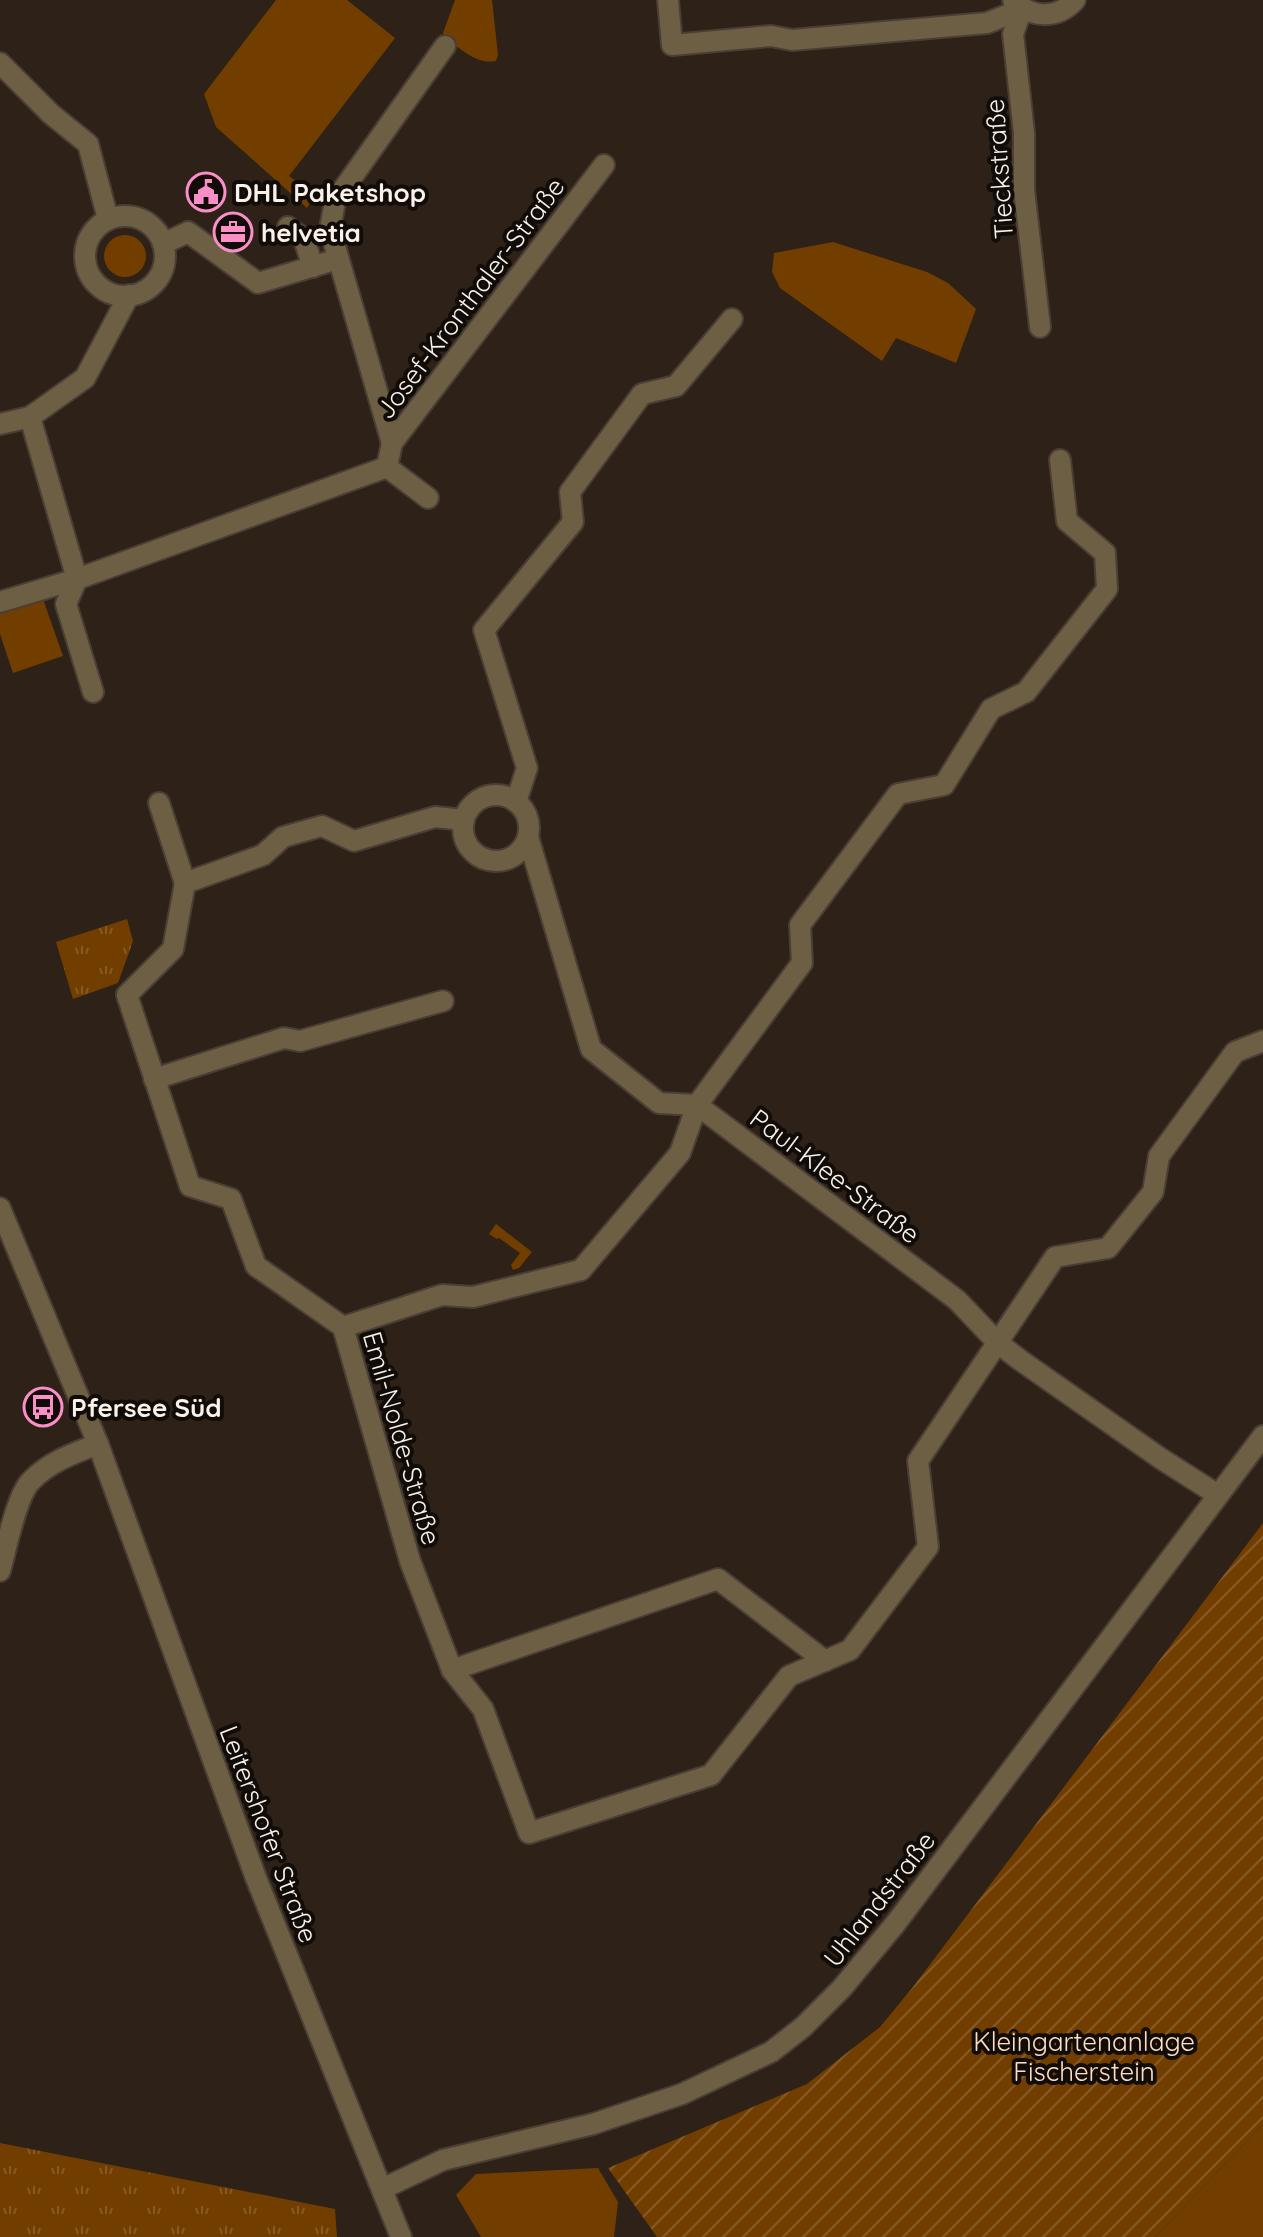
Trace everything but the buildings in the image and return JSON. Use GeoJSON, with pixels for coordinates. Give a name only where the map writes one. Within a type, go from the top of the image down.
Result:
{"type":"FeatureCollection","features":[{"type":"Feature","properties":{"kind":"street"},"geometry":{"type":"LineString","coordinates":[[668,0],[672,45],[771,36],[792,40],[987,23],[1018,4],[1047,15],[1059,12],[1075,0]]}},
{"type":"Feature","properties":{"kind":"street","name":"Tieckstraße"},"geometry":{"type":"LineString","coordinates":[[1018,4],[1013,34],[1024,133],[1024,190],[1040,327]]}},
{"type":"Feature","properties":{"kind":"street"},"geometry":{"type":"LineString","coordinates":[[392,443],[330,229],[335,201],[445,46]]}},
{"type":"Feature","properties":{"kind":"street"},"geometry":{"type":"LineString","coordinates":[[0,63],[51,114],[88,144],[108,219]]}},
{"type":"Feature","properties":{"kind":"street","name":"Josef-Kronthaler-Straße"},"geometry":{"type":"LineString","coordinates":[[387,467],[392,443],[604,165]]}},
{"type":"Feature","properties":{"kind":"street"},"geometry":{"type":"LineString","coordinates":[[135,217],[147,222],[163,244],[163,267],[158,277],[150,286],[129,295],[105,290],[88,272],[85,260],[90,236],[108,219],[135,217]]}},
{"type":"Feature","properties":{"kind":"street"},"geometry":{"type":"LineString","coordinates":[[163,244],[188,232],[258,283],[320,264],[304,239],[288,227]]}},
{"type":"Feature","properties":{"kind":"street"},"geometry":{"type":"LineString","coordinates":[[0,424],[30,417],[85,378],[129,295]]}},
{"type":"Feature","properties":{"kind":"street"},"geometry":{"type":"LineString","coordinates":[[516,802],[527,768],[484,630],[573,522],[570,492],[642,394],[676,386],[732,319]]}},
{"type":"Feature","properties":{"kind":"street"},"geometry":{"type":"LineString","coordinates":[[30,417],[77,579],[66,604],[93,692]]}},
{"type":"Feature","properties":{"kind":"street"},"geometry":{"type":"LineString","coordinates":[[343,1327],[442,1295],[473,1297],[581,1270],[680,1153],[697,1105],[802,963],[800,925],[898,794],[944,785],[991,709],[1026,692],[1107,589],[1105,553],[1067,521],[1060,460]]}},
{"type":"Feature","properties":{"kind":"street"},"geometry":{"type":"LineString","coordinates":[[0,602],[77,579],[387,467],[428,498]]}},
{"type":"Feature","properties":{"kind":"street"},"geometry":{"type":"LineString","coordinates":[[528,837],[516,854],[507,859],[486,860],[470,848],[465,839],[464,820],[476,802],[485,797],[506,797],[516,802],[527,818],[528,837],[591,1049],[659,1103],[697,1105]]}},
{"type":"Feature","properties":{"kind":"street"},"geometry":{"type":"LineString","coordinates":[[159,803],[185,883],[263,855],[283,837],[322,826],[354,841],[435,817],[464,820]]}},
{"type":"Feature","properties":{"kind":"street","name":"Emil-Nolde-Straße"},"geometry":{"type":"LineString","coordinates":[[185,883],[173,949],[127,995],[190,1186],[231,1199],[256,1266],[343,1327],[410,1561],[452,1670],[483,1709],[529,1833],[711,1775],[789,1676],[825,1661]]}},
{"type":"Feature","properties":{"kind":"street"},"geometry":{"type":"LineString","coordinates":[[154,1079],[284,1038],[300,1041],[443,1001]]}},
{"type":"Feature","properties":{"kind":"street"},"geometry":{"type":"LineString","coordinates":[[452,1670],[718,1579],[825,1661],[850,1650],[928,1547],[918,1461],[1055,1257],[1108,1248],[1153,1192],[1159,1156],[1235,1052],[1263,1041]]}},
{"type":"Feature","properties":{"kind":"street","name":"Paul-Klee-Straße"},"geometry":{"type":"LineString","coordinates":[[697,1105],[957,1300],[998,1343],[1160,1458],[1218,1495]]}},
{"type":"Feature","properties":{"kind":"street","name":"Leitershofer Straße"},"geometry":{"type":"LineString","coordinates":[[0,1208],[98,1444],[256,1878],[401,2237]]}},
{"type":"Feature","properties":{"kind":"street","name":"Uhlandstraße"},"geometry":{"type":"LineString","coordinates":[[382,2189],[443,2160],[593,2124],[682,2094],[771,2052],[803,2027],[842,1988],[896,1923],[1263,1436]]}},
{"type":"Feature","properties":{"kind":"street"},"geometry":{"type":"LineString","coordinates":[[0,1571],[14,1516],[29,1482],[64,1457],[98,1444]]}},
{"type":"Feature","properties":{"kind":"green space"},"geometry":{"type":"Polygon","coordinates":[[[276,0],[347,0],[395,38],[289,176],[315,195],[307,208],[216,127],[204,94],[276,0]]]}},
{"type":"Feature","properties":{"kind":"green space"},"geometry":{"type":"Polygon","coordinates":[[[455,0],[492,0],[496,61],[475,58],[445,37],[443,33],[455,0]]]}},
{"type":"Feature","properties":{"kind":"green space"},"geometry":{"type":"Polygon","coordinates":[[[125,235],[140,241],[146,256],[140,271],[125,277],[110,271],[104,256],[110,241],[125,235]]]}},
{"type":"Feature","properties":{"kind":"green space"},"geometry":{"type":"Polygon","coordinates":[[[833,242],[927,272],[948,283],[976,309],[956,363],[896,338],[882,361],[780,288],[772,272],[774,253],[833,242]]]}},
{"type":"Feature","properties":{"kind":"green space"},"geometry":{"type":"Polygon","coordinates":[[[43,599],[63,656],[13,673],[0,634],[0,614],[43,599]]]}},
{"type":"Feature","properties":{"kind":"green space"},"geometry":{"type":"Polygon","coordinates":[[[127,919],[133,941],[118,983],[73,999],[56,942],[127,919]]]}},
{"type":"Feature","properties":{"kind":"green space"},"geometry":{"type":"Polygon","coordinates":[[[496,1224],[532,1252],[519,1268],[513,1270],[511,1265],[520,1253],[489,1234],[496,1224]]]}},
{"type":"Feature","properties":{"kind":"green space","name":"Kleingartenanlage Fischerstein"},"geometry":{"type":"Polygon","coordinates":[[[1263,1523],[1263,2124],[1155,2237],[657,2237],[608,2168],[807,2084],[880,2027],[1263,1523]]]}},
{"type":"Feature","properties":{"kind":"green space"},"geometry":{"type":"Polygon","coordinates":[[[1263,2124],[1263,2237],[1155,2237],[1263,2124]]]}},
{"type":"Feature","properties":{"kind":"green space"},"geometry":{"type":"Polygon","coordinates":[[[0,2143],[335,2209],[337,2237],[0,2237],[0,2143]]]}},
{"type":"Feature","properties":{"kind":"green space"},"geometry":{"type":"Polygon","coordinates":[[[598,2168],[618,2202],[614,2237],[481,2237],[456,2195],[476,2174],[598,2168]]]}},
{"type":"Feature","properties":{"kind":"place","name":"DHL Paketshop"},"geometry":{"type":"Point","coordinates":[206,192]}},
{"type":"Feature","properties":{"kind":"place","name":"helvetia"},"geometry":{"type":"Point","coordinates":[233,232]}},
{"type":"Feature","properties":{"kind":"place","name":"Pfersee Süd"},"geometry":{"type":"Point","coordinates":[43,1407]}}]}
